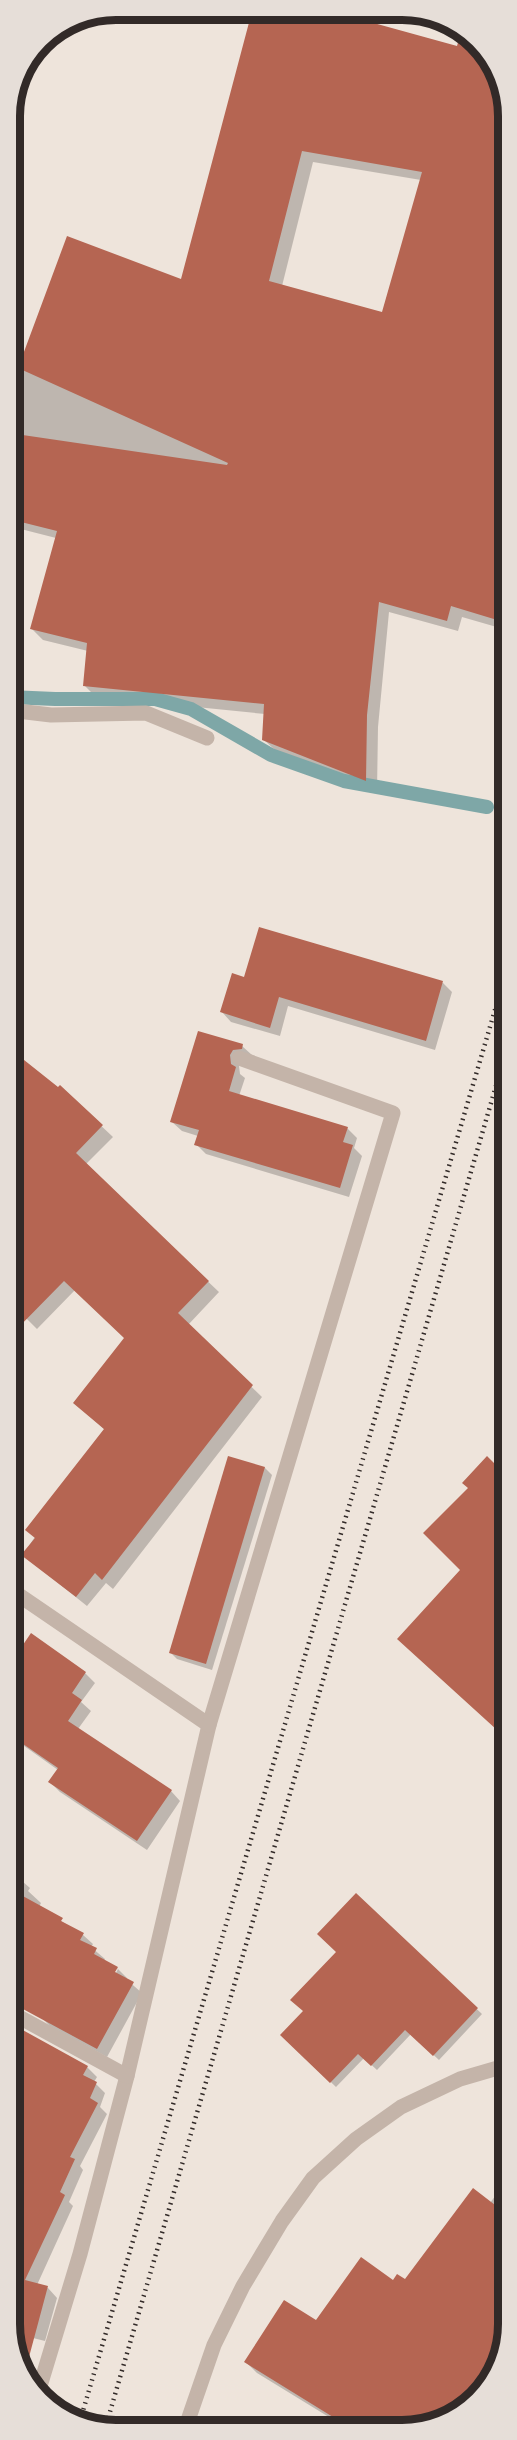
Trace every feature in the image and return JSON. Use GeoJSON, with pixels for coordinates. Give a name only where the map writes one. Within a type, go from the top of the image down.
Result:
{"type":"FeatureCollection","features":[{"type":"Feature","properties":{"kind":"street"},"geometry":{"type":"LineString","coordinates":[[20,712],[51,715],[146,713],[207,738]]}},
{"type":"Feature","properties":{"kind":"street"},"geometry":{"type":"LineString","coordinates":[[41,2384],[80,2254],[127,2076],[209,1725],[393,1113],[239,1058]]}},
{"type":"Feature","properties":{"kind":"street"},"geometry":{"type":"LineString","coordinates":[[20,1596],[209,1725]]}},
{"type":"Feature","properties":{"kind":"street"},"geometry":{"type":"LineString","coordinates":[[20,2017],[127,2076]]}},
{"type":"Feature","properties":{"kind":"street"},"geometry":{"type":"LineString","coordinates":[[188,2420],[214,2345],[243,2286],[282,2221],[313,2178],[356,2139],[401,2106],[460,2079],[497,2068]]}},
{"type":"Feature","properties":{"kind":"building"},"geometry":{"type":"Polygon","coordinates":[[[250,20],[363,20],[457,46],[459,39],[478,57],[488,73],[494,90],[498,115],[498,620],[451,606],[447,621],[379,602],[367,715],[366,781],[262,740],[264,704],[83,686],[87,643],[30,629],[57,531],[20,522],[20,435],[227,465],[228,463],[20,369],[20,363],[67,236],[181,279],[250,20]],[[302,151],[269,281],[382,312],[422,172],[302,151]]]}},
{"type":"Feature","properties":{"kind":"building"},"geometry":{"type":"Polygon","coordinates":[[[259,927],[443,981],[426,1041],[279,997],[270,1028],[220,1012],[232,973],[244,977],[259,927]]]}},
{"type":"Feature","properties":{"kind":"building"},"geometry":{"type":"Polygon","coordinates":[[[198,1031],[243,1044],[242,1049],[233,1050],[230,1055],[231,1064],[236,1067],[229,1091],[348,1127],[343,1142],[353,1145],[340,1188],[194,1145],[199,1130],[170,1122],[198,1031]]]}},
{"type":"Feature","properties":{"kind":"building"},"geometry":{"type":"Polygon","coordinates":[[[20,1057],[58,1087],[60,1085],[103,1125],[76,1153],[209,1281],[178,1313],[253,1385],[102,1580],[95,1573],[76,1597],[21,1555],[35,1538],[25,1530],[104,1429],[73,1403],[124,1338],[64,1281],[20,1326],[20,1057]]]}},
{"type":"Feature","properties":{"kind":"building"},"geometry":{"type":"Polygon","coordinates":[[[228,1456],[265,1467],[206,1664],[169,1653],[228,1456]]]}},
{"type":"Feature","properties":{"kind":"building"},"geometry":{"type":"Polygon","coordinates":[[[487,1456],[494,1463],[497,1460],[497,1730],[397,1639],[460,1570],[423,1533],[468,1488],[462,1483],[487,1456]]]}},
{"type":"Feature","properties":{"kind":"building"},"geometry":{"type":"Polygon","coordinates":[[[31,1633],[86,1672],[72,1693],[82,1700],[68,1721],[172,1790],[137,1841],[48,1782],[58,1768],[20,1742],[20,1649],[31,1633]]]}},
{"type":"Feature","properties":{"kind":"building"},"geometry":{"type":"Polygon","coordinates":[[[356,1893],[478,2008],[433,2056],[405,2030],[371,2066],[358,2054],[330,2083],[280,2035],[303,2011],[290,2000],[336,1952],[317,1934],[356,1893]]]}},
{"type":"Feature","properties":{"kind":"building"},"geometry":{"type":"Polygon","coordinates":[[[20,1894],[63,1918],[61,1921],[84,1933],[80,1940],[97,1948],[94,1954],[118,1967],[115,1972],[134,1982],[97,2049],[20,2007],[20,1894]]]}},
{"type":"Feature","properties":{"kind":"building"},"geometry":{"type":"Polygon","coordinates":[[[20,2029],[88,2066],[83,2075],[97,2082],[90,2098],[98,2103],[70,2157],[75,2159],[60,2192],[65,2195],[25,2280],[48,2286],[27,2363],[20,2337],[20,2029]]]}},
{"type":"Feature","properties":{"kind":"building"},"geometry":{"type":"Polygon","coordinates":[[[473,2188],[497,2207],[497,2331],[494,2350],[474,2388],[450,2408],[414,2420],[338,2420],[244,2362],[284,2300],[316,2320],[361,2257],[393,2280],[397,2274],[405,2279],[473,2188]]]}},
{"type":"Feature","properties":{"kind":"waterway"},"geometry":{"type":"LineString","coordinates":[[20,697],[155,699],[191,709],[271,755],[344,781],[487,807]]}},
{"type":"Feature","properties":{"kind":"railway"},"geometry":{"type":"LineString","coordinates":[[82,2414],[498,1001]]}},
{"type":"Feature","properties":{"kind":"railway"},"geometry":{"type":"LineString","coordinates":[[108,2420],[498,1080]]}}]}
